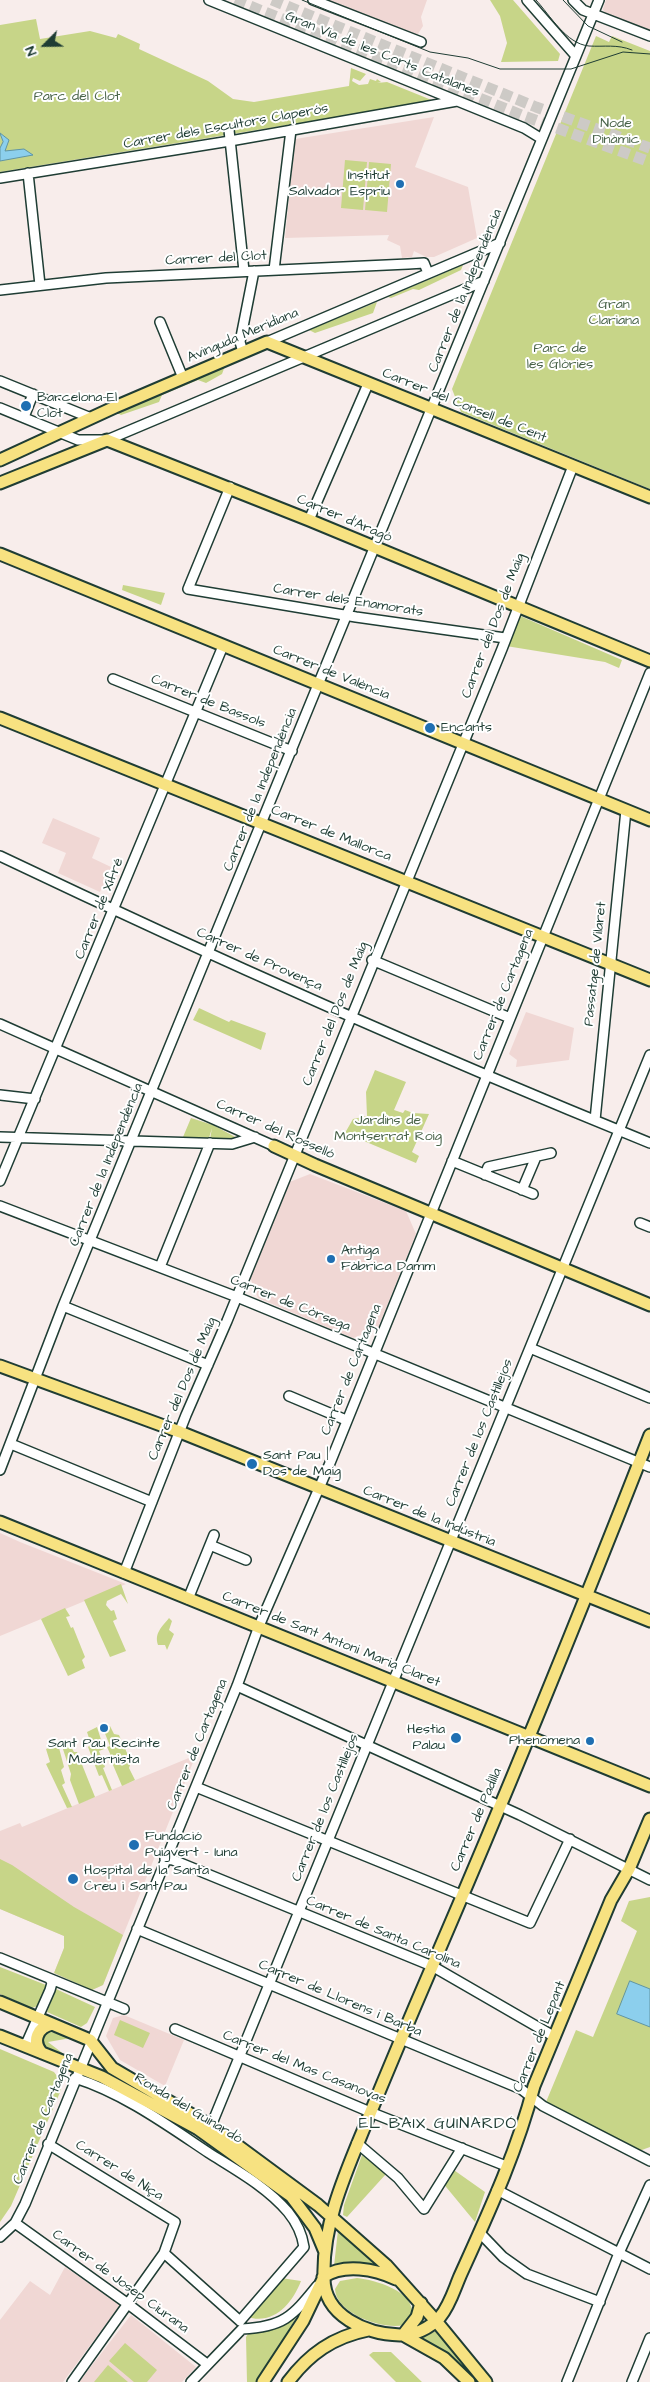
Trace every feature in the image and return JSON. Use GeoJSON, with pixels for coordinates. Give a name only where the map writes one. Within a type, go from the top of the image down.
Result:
{"type":"FeatureCollection","features":[{"type":"Feature","properties":{"kind":"main road","name":"Avinguda Meridiana"},"geometry":{"type":"LineString","coordinates":[[0,460],[91,418],[267,342]]}},
{"type":"Feature","properties":{"kind":"main road","name":"Carrer del Consell de Cent"},"geometry":{"type":"LineString","coordinates":[[267,342],[650,497]]}},
{"type":"Feature","properties":{"kind":"main road"},"geometry":{"type":"LineString","coordinates":[[0,483],[108,440]]}},
{"type":"Feature","properties":{"kind":"main road","name":"Carrer d'Aragó"},"geometry":{"type":"LineString","coordinates":[[108,440],[230,487],[650,661]]}},
{"type":"Feature","properties":{"kind":"main road","name":"Carrer de València"},"geometry":{"type":"LineString","coordinates":[[1,558],[320,684],[650,820]]}},
{"type":"Feature","properties":{"kind":"main road","name":"Carrer de Mallorca"},"geometry":{"type":"LineString","coordinates":[[0,718],[650,980]]}},
{"type":"Feature","properties":{"kind":"main road","name":"Carrer del Rosselló"},"geometry":{"type":"LineString","coordinates":[[274,1146],[650,1305]]}},
{"type":"Feature","properties":{"kind":"main road","name":"Carrer de la Indústria"},"geometry":{"type":"LineString","coordinates":[[0,1366],[180,1432],[650,1622]]}},
{"type":"Feature","properties":{"kind":"main road","name":"Carrer de Padilla"},"geometry":{"type":"LineString","coordinates":[[331,2216],[357,2143],[499,1806],[650,1435]]}},
{"type":"Feature","properties":{"kind":"main road","name":"Carrer de Sant Antoni Maria Claret"},"geometry":{"type":"LineString","coordinates":[[0,1522],[394,1680],[650,1786]]}},
{"type":"Feature","properties":{"kind":"main road","name":"Carrer de Lepant"},"geometry":{"type":"LineString","coordinates":[[436,2321],[449,2304],[480,2233],[527,2114],[531,2097],[611,1900],[629,1869],[650,1819]]}},
{"type":"Feature","properties":{"kind":"main road","name":"Ronda del Guinardó"},"geometry":{"type":"LineString","coordinates":[[0,2002],[90,2040],[99,2049],[108,2064],[116,2071],[211,2126],[270,2168],[331,2216],[400,2280],[486,2382]]}},
{"type":"Feature","properties":{"kind":"main road"},"geometry":{"type":"LineString","coordinates":[[42,2053],[37,2046],[37,2036],[43,2027],[52,2024]]}},
{"type":"Feature","properties":{"kind":"main road","name":"Ronda del Guinardó"},"geometry":{"type":"LineString","coordinates":[[0,2036],[42,2053],[77,2073],[125,2088],[198,2129],[275,2183],[303,2209],[321,2240],[326,2254]]}},
{"type":"Feature","properties":{"kind":"main road","name":"Ronda del Guinardó"},"geometry":{"type":"LineString","coordinates":[[331,2216],[324,2277],[326,2292],[335,2308],[346,2318],[368,2330],[403,2336],[444,2358],[469,2382]]}},
{"type":"Feature","properties":{"kind":"main road","name":"Ronda del Guinardó"},"geometry":{"type":"LineString","coordinates":[[324,2277],[334,2272],[352,2269],[375,2271],[400,2280]]}},
{"type":"Feature","properties":{"kind":"main road"},"geometry":{"type":"LineString","coordinates":[[263,2382],[303,2321],[324,2277]]}},
{"type":"Feature","properties":{"kind":"main road"},"geometry":{"type":"LineString","coordinates":[[403,2336],[417,2317],[421,2304]]}},
{"type":"Feature","properties":{"kind":"main road"},"geometry":{"type":"LineString","coordinates":[[403,2336],[414,2333],[436,2321]]}},
{"type":"Feature","properties":{"kind":"main road"},"geometry":{"type":"LineString","coordinates":[[288,2382],[312,2355],[327,2344],[346,2335],[368,2330]]}},
{"type":"Feature","properties":{"kind":"street","name":"Gran Via de les Corts Catalanes"},"geometry":{"type":"LineString","coordinates":[[209,0],[530,131],[542,139]]}},
{"type":"Feature","properties":{"kind":"street"},"geometry":{"type":"LineString","coordinates":[[313,0],[421,42]]}},
{"type":"Feature","properties":{"kind":"street"},"geometry":{"type":"LineString","coordinates":[[527,0],[576,56]]}},
{"type":"Feature","properties":{"kind":"street"},"geometry":{"type":"LineString","coordinates":[[574,0],[583,10],[650,36]]}},
{"type":"Feature","properties":{"kind":"street","name":"Carrer de la Independència"},"geometry":{"type":"LineString","coordinates":[[0,1470],[91,1239],[433,410],[599,0]]}},
{"type":"Feature","properties":{"kind":"street","name":"Carrer dels Escultors Claperós"},"geometry":{"type":"LineString","coordinates":[[0,178],[230,141],[457,101]]}},
{"type":"Feature","properties":{"kind":"street"},"geometry":{"type":"LineString","coordinates":[[229,130],[244,271]]}},
{"type":"Feature","properties":{"kind":"street"},"geometry":{"type":"LineString","coordinates":[[274,270],[291,130]]}},
{"type":"Feature","properties":{"kind":"street"},"geometry":{"type":"LineString","coordinates":[[28,173],[40,286]]}},
{"type":"Feature","properties":{"kind":"street","name":"Avinguda Meridiana"},"geometry":{"type":"LineString","coordinates":[[267,342],[500,243]]}},
{"type":"Feature","properties":{"kind":"street","name":"Carrer del Clot"},"geometry":{"type":"LineString","coordinates":[[0,290],[106,278],[244,271],[424,264],[428,273]]}},
{"type":"Feature","properties":{"kind":"street"},"geometry":{"type":"LineString","coordinates":[[244,352],[240,342],[254,271]]}},
{"type":"Feature","properties":{"kind":"street"},"geometry":{"type":"LineString","coordinates":[[108,440],[484,281]]}},
{"type":"Feature","properties":{"kind":"street"},"geometry":{"type":"LineString","coordinates":[[160,322],[183,378]]}},
{"type":"Feature","properties":{"kind":"street"},"geometry":{"type":"LineString","coordinates":[[0,381],[91,418]]}},
{"type":"Feature","properties":{"kind":"street"},"geometry":{"type":"LineString","coordinates":[[309,520],[368,384]]}},
{"type":"Feature","properties":{"kind":"street"},"geometry":{"type":"LineString","coordinates":[[24,417],[33,394]]}},
{"type":"Feature","properties":{"kind":"street","name":"Carrer d'Aragó"},"geometry":{"type":"LineString","coordinates":[[0,408],[78,440],[108,440]]}},
{"type":"Feature","properties":{"kind":"street","name":"Carrer del Dos de Maig"},"geometry":{"type":"LineString","coordinates":[[124,1573],[372,960],[505,638],[572,466]]}},
{"type":"Feature","properties":{"kind":"street","name":"Carrer dels Enamorats"},"geometry":{"type":"LineString","coordinates":[[230,487],[188,589],[505,638]]}},
{"type":"Feature","properties":{"kind":"street","name":"Carrer de Xifré"},"geometry":{"type":"LineString","coordinates":[[0,1181],[223,646]]}},
{"type":"Feature","properties":{"kind":"street","name":"Carrer de Cartagena"},"geometry":{"type":"LineString","coordinates":[[0,2238],[15,2223],[107,2002],[237,1686],[259,1626],[319,1488],[650,673]]}},
{"type":"Feature","properties":{"kind":"street","name":"Carrer de Bassols"},"geometry":{"type":"LineString","coordinates":[[113,678],[292,751]]}},
{"type":"Feature","properties":{"kind":"street","name":"Passatge de Vilaret"},"geometry":{"type":"LineString","coordinates":[[595,1120],[626,810]]}},
{"type":"Feature","properties":{"kind":"street","name":"Carrer de Provença"},"geometry":{"type":"LineString","coordinates":[[0,856],[209,954],[486,1076],[650,1143]]}},
{"type":"Feature","properties":{"kind":"street"},"geometry":{"type":"LineString","coordinates":[[372,960],[510,1018]]}},
{"type":"Feature","properties":{"kind":"street","name":"Carrer del Rosselló"},"geometry":{"type":"LineString","coordinates":[[0,1024],[274,1146]]}},
{"type":"Feature","properties":{"kind":"street","name":"Carrer de los Castillejos"},"geometry":{"type":"LineString","coordinates":[[211,2126],[450,1542],[507,1408],[650,1055]]}},
{"type":"Feature","properties":{"kind":"street"},"geometry":{"type":"LineString","coordinates":[[0,1095],[35,1099]]}},
{"type":"Feature","properties":{"kind":"street"},"geometry":{"type":"LineString","coordinates":[[0,1137],[241,1143],[255,1137]]}},
{"type":"Feature","properties":{"kind":"street"},"geometry":{"type":"LineString","coordinates":[[160,1267],[210,1143]]}},
{"type":"Feature","properties":{"kind":"street"},"geometry":{"type":"LineString","coordinates":[[484,1175],[488,1167],[551,1153]]}},
{"type":"Feature","properties":{"kind":"street"},"geometry":{"type":"LineString","coordinates":[[522,1190],[536,1157]]}},
{"type":"Feature","properties":{"kind":"street"},"geometry":{"type":"LineString","coordinates":[[452,1161],[533,1194]]}},
{"type":"Feature","properties":{"kind":"street","name":"Carrer de Còrsega"},"geometry":{"type":"LineString","coordinates":[[0,1206],[91,1239],[237,1297],[650,1467]]}},
{"type":"Feature","properties":{"kind":"street"},"geometry":{"type":"LineString","coordinates":[[640,1223],[650,1227]]}},
{"type":"Feature","properties":{"kind":"street"},"geometry":{"type":"LineString","coordinates":[[64,1306],[208,1365]]}},
{"type":"Feature","properties":{"kind":"street"},"geometry":{"type":"LineString","coordinates":[[530,1348],[650,1398]]}},
{"type":"Feature","properties":{"kind":"street"},"geometry":{"type":"LineString","coordinates":[[289,1396],[346,1420]]}},
{"type":"Feature","properties":{"kind":"street"},"geometry":{"type":"LineString","coordinates":[[11,1444],[152,1502]]}},
{"type":"Feature","properties":{"kind":"street"},"geometry":{"type":"LineString","coordinates":[[188,1599],[214,1535]]}},
{"type":"Feature","properties":{"kind":"street"},"geometry":{"type":"LineString","coordinates":[[210,1545],[246,1560]]}},
{"type":"Feature","properties":{"kind":"street"},"geometry":{"type":"LineString","coordinates":[[237,1686],[570,1839],[650,1880]]}},
{"type":"Feature","properties":{"kind":"street"},"geometry":{"type":"LineString","coordinates":[[196,1787],[530,1923],[570,1839]]}},
{"type":"Feature","properties":{"kind":"street","name":"Carrer de Santa Carolina"},"geometry":{"type":"LineString","coordinates":[[165,1859],[173,1860],[432,1966],[555,2037]]}},
{"type":"Feature","properties":{"kind":"street","name":"Carrer de Llorens i Barba"},"geometry":{"type":"LineString","coordinates":[[137,1929],[521,2089],[531,2097],[650,2161]]}},
{"type":"Feature","properties":{"kind":"street"},"geometry":{"type":"LineString","coordinates":[[0,1958],[124,2009]]}},
{"type":"Feature","properties":{"kind":"street"},"geometry":{"type":"LineString","coordinates":[[22,2045],[27,2042],[38,2017],[51,1986],[50,1979]]}},
{"type":"Feature","properties":{"kind":"street","name":"Carrer del Mas Casanovas"},"geometry":{"type":"LineString","coordinates":[[175,2029],[240,2055],[370,2112],[506,2166]]}},
{"type":"Feature","properties":{"kind":"street","name":"Ronda del Guinardó"},"geometry":{"type":"LineString","coordinates":[[77,2073],[166,2125],[259,2186],[291,2216],[299,2229],[304,2247],[241,2325]]}},
{"type":"Feature","properties":{"kind":"street"},"geometry":{"type":"LineString","coordinates":[[357,2143],[398,2178],[424,2209],[462,2148]]}},
{"type":"Feature","properties":{"kind":"street","name":"Carrer de Niça"},"geometry":{"type":"LineString","coordinates":[[48,2144],[175,2222],[164,2253]]}},
{"type":"Feature","properties":{"kind":"street"},"geometry":{"type":"LineString","coordinates":[[567,2382],[619,2254],[650,2186]]}},
{"type":"Feature","properties":{"kind":"street"},"geometry":{"type":"LineString","coordinates":[[498,2190],[650,2270]]}},
{"type":"Feature","properties":{"kind":"street","name":"Carrer de Josep Ciurana"},"geometry":{"type":"LineString","coordinates":[[15,2223],[128,2304],[207,2364]]}},
{"type":"Feature","properties":{"kind":"street"},"geometry":{"type":"LineString","coordinates":[[480,2233],[503,2256],[527,2274],[600,2302]]}},
{"type":"Feature","properties":{"kind":"street"},"geometry":{"type":"LineString","coordinates":[[72,2382],[164,2253],[241,2325],[258,2328],[284,2320],[324,2277]]}},
{"type":"Feature","properties":{"kind":"street"},"geometry":{"type":"LineString","coordinates":[[192,2382],[241,2325]]}},
{"type":"Feature","properties":{"kind":"street"},"geometry":{"type":"LineString","coordinates":[[632,2382],[650,2338]]}},
{"type":"Feature","properties":{"kind":"shaded area"},"geometry":{"type":"Polygon","coordinates":[[[318,0],[427,0],[421,17],[423,26],[416,37],[318,0]]]}},
{"type":"Feature","properties":{"kind":"shaded area"},"geometry":{"type":"Polygon","coordinates":[[[606,0],[650,0],[650,31],[605,13],[603,9],[606,0]]]}},
{"type":"Feature","properties":{"kind":"shaded area","name":"Institut Salvador Espriu"},"geometry":{"type":"Polygon","coordinates":[[[434,117],[415,167],[468,187],[477,238],[434,257],[426,257],[414,251],[412,257],[402,258],[400,246],[387,240],[389,235],[285,238],[295,139],[434,117]]]}},
{"type":"Feature","properties":{"kind":"shaded area"},"geometry":{"type":"Polygon","coordinates":[[[53,818],[100,838],[92,858],[111,867],[100,892],[58,873],[66,853],[42,843],[53,818]]]}},
{"type":"Feature","properties":{"kind":"shaded area"},"geometry":{"type":"Polygon","coordinates":[[[526,1012],[574,1028],[569,1060],[516,1067],[517,1060],[509,1054],[526,1012]]]}},
{"type":"Feature","properties":{"kind":"shaded area","name":"Antiga Fàbrica Damm"},"geometry":{"type":"Polygon","coordinates":[[[310,1174],[406,1211],[416,1234],[378,1328],[353,1338],[258,1298],[250,1277],[287,1183],[310,1174]]]}},
{"type":"Feature","properties":{"kind":"shaded area"},"geometry":{"type":"Polygon","coordinates":[[[0,1533],[20,1542],[126,1584],[0,1636],[0,1533]]]}},
{"type":"Feature","properties":{"kind":"shaded area","name":"Hospital de la Santa Creu i Sant Pau"},"geometry":{"type":"Polygon","coordinates":[[[196,1755],[103,1985],[92,1990],[54,1973],[64,1948],[64,1936],[0,1909],[0,1831],[20,1823],[22,1827],[196,1755]]]}},
{"type":"Feature","properties":{"kind":"shaded area"},"geometry":{"type":"Polygon","coordinates":[[[124,2015],[184,2040],[165,2086],[120,2060],[106,2036],[113,2018],[124,2015]]]}},
{"type":"Feature","properties":{"kind":"shaded area"},"geometry":{"type":"Polygon","coordinates":[[[65,2267],[120,2305],[63,2382],[0,2382],[0,2320],[30,2281],[50,2295],[65,2267]]]}},
{"type":"Feature","properties":{"kind":"shaded area"},"geometry":{"type":"Polygon","coordinates":[[[131,2315],[196,2367],[182,2382],[79,2382],[131,2315]]]}},
{"type":"Feature","properties":{"kind":"green space"},"geometry":{"type":"Polygon","coordinates":[[[490,0],[513,0],[560,54],[558,61],[501,62],[507,43],[500,16],[490,0]]]}},
{"type":"Feature","properties":{"kind":"green space","name":"Parc del Clot"},"geometry":{"type":"Polygon","coordinates":[[[36,19],[40,39],[90,31],[116,38],[118,34],[140,44],[139,49],[208,81],[233,99],[254,102],[349,86],[351,68],[366,74],[360,81],[353,78],[352,81],[359,85],[368,84],[370,79],[376,81],[377,79],[381,82],[377,83],[387,82],[434,101],[0,172],[0,25],[36,19]]]}},
{"type":"Feature","properties":{"kind":"green space","name":"Parc de les Glòries"},"geometry":{"type":"Polygon","coordinates":[[[596,36],[609,42],[612,36],[650,51],[650,489],[461,412],[452,389],[596,36]]]}},
{"type":"Feature","properties":{"kind":"green space"},"geometry":{"type":"Polygon","coordinates":[[[345,160],[367,162],[363,210],[341,208],[345,160]]]}},
{"type":"Feature","properties":{"kind":"green space"},"geometry":{"type":"Polygon","coordinates":[[[369,162],[391,164],[387,212],[365,210],[369,162]]]}},
{"type":"Feature","properties":{"kind":"green space"},"geometry":{"type":"Polygon","coordinates":[[[463,265],[461,270],[419,290],[413,289],[391,298],[388,297],[463,265]]]}},
{"type":"Feature","properties":{"kind":"green space"},"geometry":{"type":"Polygon","coordinates":[[[377,302],[373,313],[315,333],[309,330],[377,302]]]}},
{"type":"Feature","properties":{"kind":"green space"},"geometry":{"type":"Polygon","coordinates":[[[225,366],[222,374],[206,383],[198,380],[162,395],[159,402],[121,415],[116,412],[225,366]]]}},
{"type":"Feature","properties":{"kind":"green space"},"geometry":{"type":"Polygon","coordinates":[[[123,585],[165,593],[161,605],[122,590],[123,585]]]}},
{"type":"Feature","properties":{"kind":"green space"},"geometry":{"type":"Polygon","coordinates":[[[518,615],[622,660],[619,668],[605,662],[506,646],[518,615]]]}},
{"type":"Feature","properties":{"kind":"green space"},"geometry":{"type":"Polygon","coordinates":[[[199,1008],[229,1022],[231,1020],[266,1033],[261,1050],[193,1020],[199,1008]]]}},
{"type":"Feature","properties":{"kind":"green space","name":"Jardins de Montserrat Roig"},"geometry":{"type":"Polygon","coordinates":[[[375,1070],[406,1082],[394,1110],[403,1113],[405,1110],[413,1113],[429,1114],[412,1152],[419,1156],[416,1163],[345,1133],[353,1119],[367,1116],[366,1092],[375,1070]]]}},
{"type":"Feature","properties":{"kind":"green space"},"geometry":{"type":"Polygon","coordinates":[[[191,1118],[213,1125],[239,1139],[210,1139],[212,1128],[209,1138],[183,1137],[191,1118]]]}},
{"type":"Feature","properties":{"kind":"green space"},"geometry":{"type":"Polygon","coordinates":[[[121,1584],[128,1604],[121,1594],[107,1601],[106,1605],[111,1611],[114,1610],[117,1619],[113,1621],[126,1651],[110,1657],[84,1600],[121,1584]]]}},
{"type":"Feature","properties":{"kind":"green space"},"geometry":{"type":"Polygon","coordinates":[[[65,1608],[70,1616],[66,1617],[71,1628],[73,1627],[85,1657],[82,1660],[85,1668],[68,1676],[41,1619],[65,1608]]]}},
{"type":"Feature","properties":{"kind":"green space"},"geometry":{"type":"Polygon","coordinates":[[[169,1618],[172,1621],[169,1630],[174,1634],[167,1650],[165,1645],[158,1645],[157,1637],[159,1630],[169,1618]]]}},
{"type":"Feature","properties":{"kind":"green space"},"geometry":{"type":"Polygon","coordinates":[[[102,1726],[110,1726],[114,1734],[119,1735],[131,1762],[129,1768],[135,1780],[122,1786],[110,1758],[112,1758],[107,1747],[110,1746],[102,1726]]]}},
{"type":"Feature","properties":{"kind":"green space"},"geometry":{"type":"Polygon","coordinates":[[[97,1727],[104,1749],[99,1751],[105,1767],[103,1768],[112,1790],[109,1791],[102,1775],[99,1776],[88,1747],[91,1744],[87,1732],[97,1727]]]}},
{"type":"Feature","properties":{"kind":"green space"},"geometry":{"type":"Polygon","coordinates":[[[61,1743],[69,1743],[74,1752],[77,1752],[95,1797],[79,1804],[70,1780],[71,1774],[61,1743]]]}},
{"type":"Feature","properties":{"kind":"green space"},"geometry":{"type":"Polygon","coordinates":[[[58,1744],[64,1767],[61,1770],[65,1783],[62,1785],[72,1807],[67,1808],[46,1764],[50,1762],[46,1749],[58,1744]]]}},
{"type":"Feature","properties":{"kind":"green space"},"geometry":{"type":"Polygon","coordinates":[[[0,1859],[74,1907],[123,1935],[103,1985],[92,1990],[54,1973],[64,1948],[64,1936],[0,1909],[0,1859]]]}},
{"type":"Feature","properties":{"kind":"green space"},"geometry":{"type":"Polygon","coordinates":[[[650,1897],[650,2147],[639,2151],[546,2102],[576,2030],[593,2037],[637,1931],[621,1921],[629,1901],[650,1897]]]}},
{"type":"Feature","properties":{"kind":"green space"},"geometry":{"type":"Polygon","coordinates":[[[0,1967],[46,1985],[38,2006],[32,2008],[0,1994],[0,1967]]]}},
{"type":"Feature","properties":{"kind":"green space"},"geometry":{"type":"Polygon","coordinates":[[[56,1989],[95,2007],[87,2023],[81,2027],[47,2012],[56,1989]]]}},
{"type":"Feature","properties":{"kind":"green space"},"geometry":{"type":"Polygon","coordinates":[[[120,2020],[150,2033],[143,2048],[114,2035],[120,2020]]]}},
{"type":"Feature","properties":{"kind":"green space"},"geometry":{"type":"Polygon","coordinates":[[[48,2031],[71,2038],[48,2042],[65,2056],[43,2045],[43,2036],[48,2031]]]}},
{"type":"Feature","properties":{"kind":"green space"},"geometry":{"type":"Polygon","coordinates":[[[0,2049],[54,2072],[60,2080],[61,2090],[11,2206],[0,2222],[0,2049]]]}},
{"type":"Feature","properties":{"kind":"green space"},"geometry":{"type":"Polygon","coordinates":[[[362,2155],[386,2174],[347,2217],[343,2215],[344,2205],[362,2155]]]}},
{"type":"Feature","properties":{"kind":"green space"},"geometry":{"type":"Polygon","coordinates":[[[451,2168],[485,2192],[475,2222],[442,2182],[451,2168]]]}},
{"type":"Feature","properties":{"kind":"green space"},"geometry":{"type":"Polygon","coordinates":[[[338,2230],[376,2265],[355,2263],[334,2266],[338,2230]]]}},
{"type":"Feature","properties":{"kind":"green space"},"geometry":{"type":"Polygon","coordinates":[[[281,2278],[301,2281],[287,2305],[281,2311],[266,2318],[247,2317],[281,2278]]]}},
{"type":"Feature","properties":{"kind":"green space"},"geometry":{"type":"Polygon","coordinates":[[[357,2278],[374,2281],[393,2288],[408,2300],[412,2307],[412,2316],[404,2325],[395,2326],[373,2322],[352,2313],[337,2298],[335,2289],[340,2281],[357,2278]]]}},
{"type":"Feature","properties":{"kind":"green space"},"geometry":{"type":"Polygon","coordinates":[[[300,2310],[281,2345],[257,2382],[247,2382],[246,2337],[250,2331],[300,2310]]]}},
{"type":"Feature","properties":{"kind":"green space"},"geometry":{"type":"Polygon","coordinates":[[[436,2331],[480,2382],[477,2382],[451,2355],[421,2338],[436,2331]]]}},
{"type":"Feature","properties":{"kind":"green space"},"geometry":{"type":"Polygon","coordinates":[[[125,2343],[157,2370],[147,2382],[134,2382],[109,2361],[125,2343]]]}},
{"type":"Feature","properties":{"kind":"green space"},"geometry":{"type":"Polygon","coordinates":[[[373,2352],[391,2352],[422,2382],[396,2382],[369,2355],[373,2352]]]}},
{"type":"Feature","properties":{"kind":"green space"},"geometry":{"type":"Polygon","coordinates":[[[108,2365],[128,2382],[94,2382],[108,2365]]]}},
{"type":"Feature","properties":{"kind":"water"},"geometry":{"type":"Polygon","coordinates":[[[0,133],[9,140],[5,151],[24,149],[33,155],[0,161],[0,148],[3,142],[0,133]]]}},
{"type":"Feature","properties":{"kind":"water"},"geometry":{"type":"Polygon","coordinates":[[[630,1981],[650,1989],[650,2027],[617,2014],[630,1981]]]}},
{"type":"Feature","properties":{"kind":"tunnel"},"geometry":{"type":"LineString","coordinates":[[235,0],[524,116],[650,162]]}},
{"type":"Feature","properties":{"kind":"tunnel"},"geometry":{"type":"LineString","coordinates":[[272,0],[536,107],[650,148]]}},
{"type":"Feature","properties":{"kind":"tram line"},"geometry":{"type":"LineString","coordinates":[[302,0],[430,52],[468,58],[500,69],[571,69],[623,52],[650,54]]}},
{"type":"Feature","properties":{"kind":"tram line"},"geometry":{"type":"LineString","coordinates":[[536,0],[559,28],[573,40],[589,46],[616,46],[632,50]]}},
{"type":"Feature","properties":{"kind":"tram line"},"geometry":{"type":"LineString","coordinates":[[563,0],[588,26],[622,42]]}},
{"type":"Feature","properties":{"kind":"place","name":"Institut Salvador Espriu"},"geometry":{"type":"Point","coordinates":[400,184]}},
{"type":"Feature","properties":{"kind":"place","name":"Barcelona-El Clot"},"geometry":{"type":"Point","coordinates":[26,406]}},
{"type":"Feature","properties":{"kind":"place","name":"Encants"},"geometry":{"type":"Point","coordinates":[430,728]}},
{"type":"Feature","properties":{"kind":"place","name":"Antiga Fàbrica Damm"},"geometry":{"type":"Point","coordinates":[331,1259]}},
{"type":"Feature","properties":{"kind":"place","name":"Sant Pau | Dos de Maig"},"geometry":{"type":"Point","coordinates":[252,1464]}},
{"type":"Feature","properties":{"kind":"place","name":"Sant Pau Recinte Modernista"},"geometry":{"type":"Point","coordinates":[104,1728]}},
{"type":"Feature","properties":{"kind":"place","name":"Hestia Palau"},"geometry":{"type":"Point","coordinates":[456,1738]}},
{"type":"Feature","properties":{"kind":"place","name":"Phenomena"},"geometry":{"type":"Point","coordinates":[590,1741]}},
{"type":"Feature","properties":{"kind":"place","name":"Fundació Puigvert - Iuna"},"geometry":{"type":"Point","coordinates":[134,1845]}},
{"type":"Feature","properties":{"kind":"place","name":"Hospital de la Santa Creu i Sant Pau"},"geometry":{"type":"Point","coordinates":[73,1879]}},
{"type":"Feature","properties":{"kind":"district","name":"EL BAIX GUINARDÓ"},"geometry":{"type":"Point","coordinates":[438,2125]}},
{"type":"Feature","properties":{"kind":"park label","name":"Node Dinàmic"},"geometry":{"type":"Point","coordinates":[616,132]}},
{"type":"Feature","properties":{"kind":"park label","name":"Gran Clariana"},"geometry":{"type":"Point","coordinates":[614,314]}}]}
